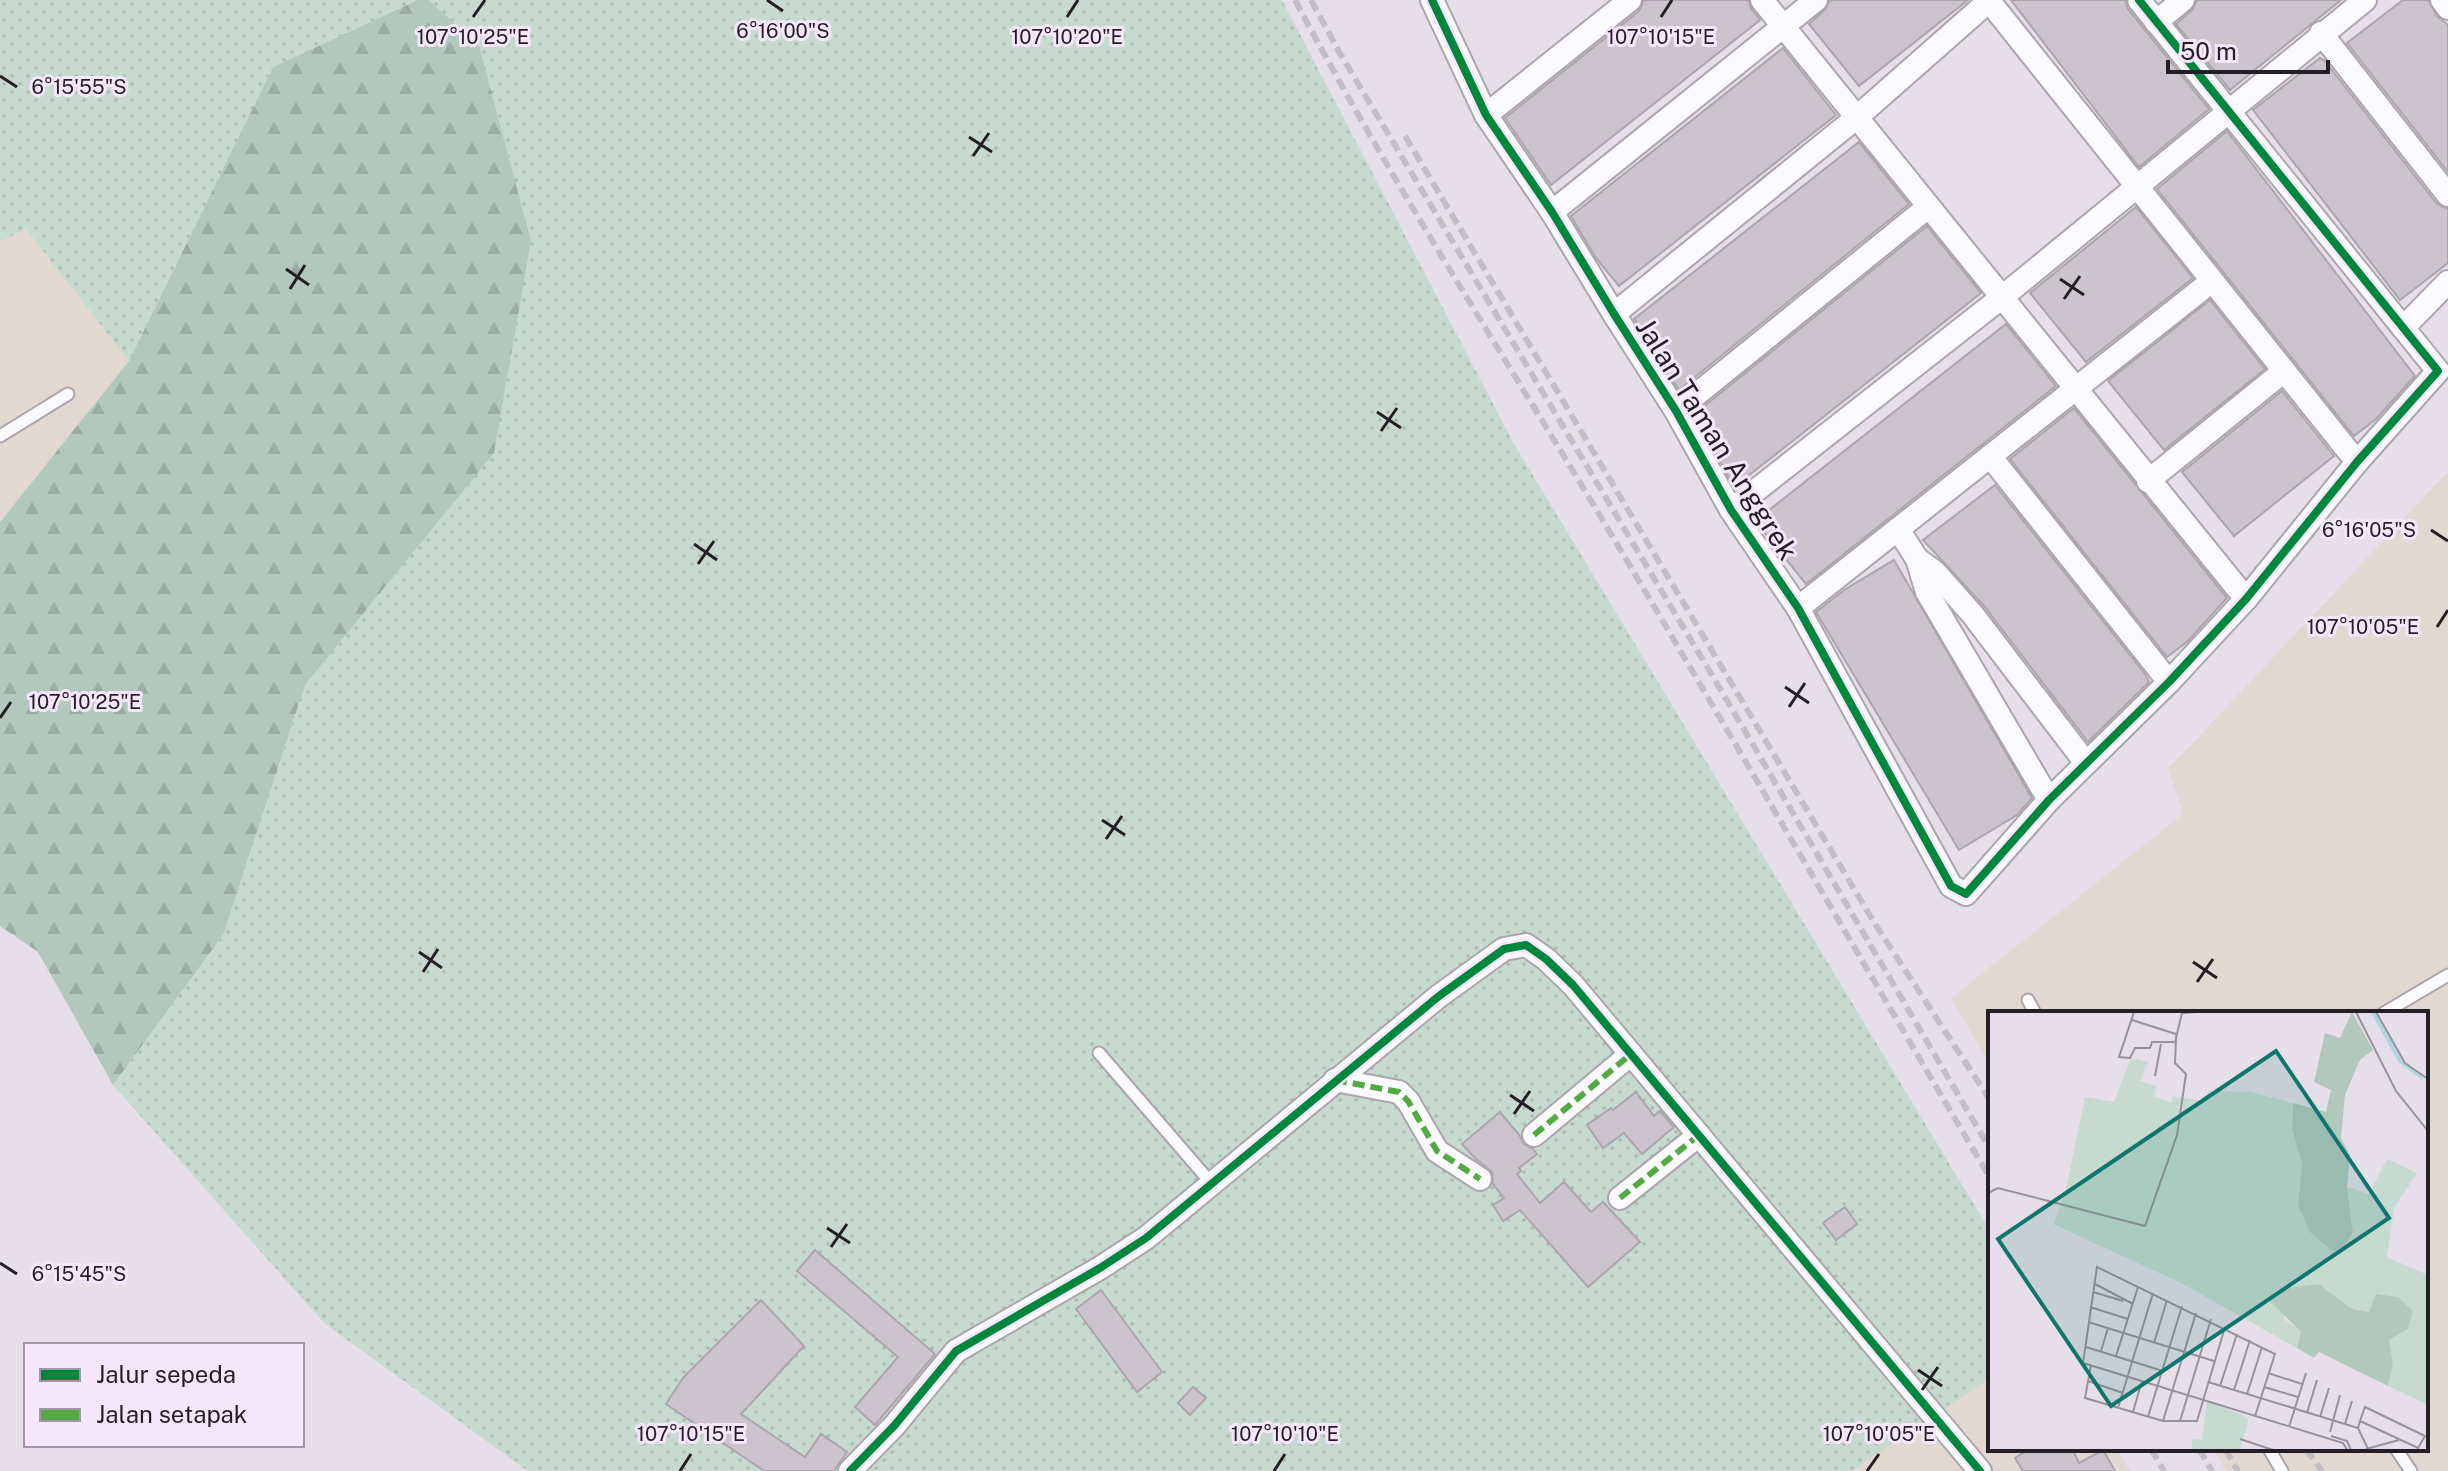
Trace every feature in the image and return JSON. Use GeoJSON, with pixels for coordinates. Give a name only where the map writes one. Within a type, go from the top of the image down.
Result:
{"type":"FeatureCollection","features":[{"type":"Feature","properties":{"kind":"street"},"geometry":{"type":"LineString","coordinates":[[1486,115],[1630,0]]}},
{"type":"Feature","properties":{"kind":"street"},"geometry":{"type":"LineString","coordinates":[[1762,0],[2074,390],[2246,599]]}},
{"type":"Feature","properties":{"kind":"street"},"geometry":{"type":"LineString","coordinates":[[1552,212],[1816,0]]}},
{"type":"Feature","properties":{"kind":"street"},"geometry":{"type":"LineString","coordinates":[[1614,314],[1856,118],[1990,0],[2357,462]]}},
{"type":"Feature","properties":{"kind":"street"},"geometry":{"type":"LineString","coordinates":[[1898,529],[1917,559],[1927,592],[2049,800],[2169,682],[2246,599],[2357,462],[2438,371],[2139,0]]}},
{"type":"Feature","properties":{"kind":"street"},"geometry":{"type":"LineString","coordinates":[[2156,22],[2183,0]]}},
{"type":"Feature","properties":{"kind":"street"},"geometry":{"type":"LineString","coordinates":[[1731,510],[2001,298],[2365,0]]}},
{"type":"Feature","properties":{"kind":"street"},"geometry":{"type":"LineString","coordinates":[[2442,0],[2448,8]]}},
{"type":"Feature","properties":{"kind":"street","name":"Jalan Taman Anggrek"},"geometry":{"type":"LineString","coordinates":[[1442,4],[1486,115],[1552,212],[1676,411],[1731,510],[1798,608],[1951,886],[1961,893],[1969,892],[2049,800]]}},
{"type":"Feature","properties":{"kind":"street"},"geometry":{"type":"LineString","coordinates":[[2321,33],[2448,195]]}},
{"type":"Feature","properties":{"kind":"street"},"geometry":{"type":"LineString","coordinates":[[1676,411],[1928,207]]}},
{"type":"Feature","properties":{"kind":"street"},"geometry":{"type":"LineString","coordinates":[[1798,608],[2212,281]]}},
{"type":"Feature","properties":{"kind":"street"},"geometry":{"type":"LineString","coordinates":[[2403,328],[2448,282]]}},
{"type":"Feature","properties":{"kind":"street"},"geometry":{"type":"LineString","coordinates":[[2148,481],[2284,371]]}},
{"type":"Feature","properties":{"kind":"street"},"geometry":{"type":"LineString","coordinates":[[1990,456],[2169,682]]}},
{"type":"Feature","properties":{"kind":"street"},"geometry":{"type":"LineString","coordinates":[[1917,559],[1935,572],[1965,606],[2086,763]]}},
{"type":"Feature","properties":{"kind":"street"},"geometry":{"type":"LineString","coordinates":[[850,1471],[894,1426],[956,1351],[1146,1238],[1439,996],[1490,958],[1511,947],[1526,945],[1573,985],[1980,1471]]}},
{"type":"Feature","properties":{"kind":"street"},"geometry":{"type":"LineString","coordinates":[[1534,1135],[1631,1054]]}},
{"type":"Feature","properties":{"kind":"street"},"geometry":{"type":"LineString","coordinates":[[1335,1080],[1399,1092],[1408,1101],[1437,1151],[1480,1179]]}},
{"type":"Feature","properties":{"kind":"street"},"geometry":{"type":"LineString","coordinates":[[1620,1198],[1699,1135]]}},
{"type":"Feature","properties":{"kind":"lane"},"geometry":{"type":"LineString","coordinates":[[0,436],[68,394]]}},
{"type":"Feature","properties":{"kind":"lane"},"geometry":{"type":"LineString","coordinates":[[2387,1011],[2448,975]]}},
{"type":"Feature","properties":{"kind":"lane"},"geometry":{"type":"LineString","coordinates":[[2028,1000],[2034,1011]]}},
{"type":"Feature","properties":{"kind":"lane"},"geometry":{"type":"LineString","coordinates":[[1099,1053],[1212,1185]]}},
{"type":"Feature","properties":{"kind":"lane"},"geometry":{"type":"LineString","coordinates":[[2270,1451],[2282,1471]]}},
{"type":"Feature","properties":{"kind":"lane"},"geometry":{"type":"LineString","coordinates":[[2397,1451],[2411,1471]]}},
{"type":"Feature","properties":{"kind":"shaded area"},"geometry":{"type":"Polygon","coordinates":[[[26,228],[129,361],[0,522],[0,242],[26,228]]]}},
{"type":"Feature","properties":{"kind":"shaded area"},"geometry":{"type":"Polygon","coordinates":[[[2448,472],[2448,1471],[2226,1471],[2214,1451],[2428,1451],[2428,1011],[1988,1011],[1988,1062],[1951,998],[2183,814],[2168,769],[2448,472]]]}},
{"type":"Feature","properties":{"kind":"shaded area"},"geometry":{"type":"Polygon","coordinates":[[[1988,1379],[1988,1451],[2118,1451],[2130,1471],[1860,1471],[1856,1467],[1988,1379]]]}},
{"type":"Feature","properties":{"kind":"green space"},"geometry":{"type":"Polygon","coordinates":[[[0,0],[418,0],[273,67],[129,361],[26,229],[0,242],[0,0]]]}},
{"type":"Feature","properties":{"kind":"green space"},"geometry":{"type":"Polygon","coordinates":[[[418,0],[429,0],[479,46],[531,241],[494,453],[305,685],[223,935],[113,1085],[38,952],[0,926],[0,522],[129,361],[273,67],[418,0]]]}},
{"type":"Feature","properties":{"kind":"green space"},"geometry":{"type":"Polygon","coordinates":[[[429,0],[1282,0],[1514,444],[1988,1228],[1988,1379],[1851,1471],[528,1471],[324,1323],[113,1085],[223,935],[305,685],[494,452],[479,46],[429,0]]]}},
{"type":"Feature","properties":{"kind":"building"},"geometry":{"type":"Polygon","coordinates":[[[1644,0],[1748,0],[1760,20],[1551,185],[1505,118],[1639,11],[1644,0]]]}},
{"type":"Feature","properties":{"kind":"building"},"geometry":{"type":"Polygon","coordinates":[[[1830,0],[1968,0],[1859,86],[1809,24],[1825,10],[1830,0]]]}},
{"type":"Feature","properties":{"kind":"building"},"geometry":{"type":"Polygon","coordinates":[[[2011,0],[2125,0],[2128,9],[2209,109],[2139,167],[2011,0]]]}},
{"type":"Feature","properties":{"kind":"building"},"geometry":{"type":"Polygon","coordinates":[[[2197,0],[2341,0],[2230,90],[2176,24],[2192,10],[2197,0]]]}},
{"type":"Feature","properties":{"kind":"building"},"geometry":{"type":"Polygon","coordinates":[[[2403,0],[2428,0],[2437,16],[2448,25],[2448,172],[2347,43],[2403,0]]]}},
{"type":"Feature","properties":{"kind":"building"},"geometry":{"type":"Polygon","coordinates":[[[1783,48],[1836,115],[1619,286],[1596,258],[1571,216],[1783,48]]]}},
{"type":"Feature","properties":{"kind":"building"},"geometry":{"type":"Polygon","coordinates":[[[2320,58],[2437,204],[2448,209],[2448,263],[2400,300],[2253,110],[2320,58]]]}},
{"type":"Feature","properties":{"kind":"building"},"geometry":{"type":"Polygon","coordinates":[[[2227,131],[2415,376],[2376,419],[2354,436],[2157,189],[2227,131]]]}},
{"type":"Feature","properties":{"kind":"building"},"geometry":{"type":"Polygon","coordinates":[[[1859,142],[1909,204],[1679,390],[1634,319],[1859,142]]]}},
{"type":"Feature","properties":{"kind":"building"},"geometry":{"type":"Polygon","coordinates":[[[2136,207],[2193,278],[2086,362],[2030,293],[2136,207]]]}},
{"type":"Feature","properties":{"kind":"building"},"geometry":{"type":"Polygon","coordinates":[[[1927,226],[1981,293],[1734,487],[1713,449],[1721,442],[1697,412],[1927,226]]]}},
{"type":"Feature","properties":{"kind":"building"},"geometry":{"type":"Polygon","coordinates":[[[2210,300],[2265,369],[2164,450],[2108,381],[2210,300]]]}},
{"type":"Feature","properties":{"kind":"building"},"geometry":{"type":"Polygon","coordinates":[[[2006,324],[2056,386],[1806,584],[1755,521],[2006,324]]]}},
{"type":"Feature","properties":{"kind":"building"},"geometry":{"type":"Polygon","coordinates":[[[2282,391],[2334,456],[2234,536],[2182,472],[2282,391]]]}},
{"type":"Feature","properties":{"kind":"building"},"geometry":{"type":"Polygon","coordinates":[[[2074,408],[2227,598],[2188,641],[2167,657],[2010,459],[2074,408]]]}},
{"type":"Feature","properties":{"kind":"building"},"geometry":{"type":"Polygon","coordinates":[[[1995,485],[2149,682],[2088,742],[1984,606],[1923,540],[1995,485]]]}},
{"type":"Feature","properties":{"kind":"building"},"geometry":{"type":"Polygon","coordinates":[[[1894,560],[2032,798],[2017,815],[1959,850],[1816,612],[1844,590],[1894,560]]]}},
{"type":"Feature","properties":{"kind":"building"},"geometry":{"type":"Polygon","coordinates":[[[1636,1092],[1654,1116],[1660,1111],[1674,1127],[1642,1154],[1624,1133],[1603,1148],[1587,1125],[1636,1092]]]}},
{"type":"Feature","properties":{"kind":"building"},"geometry":{"type":"Polygon","coordinates":[[[1500,1112],[1524,1144],[1537,1154],[1519,1168],[1521,1171],[1517,1174],[1540,1203],[1564,1182],[1591,1212],[1603,1202],[1640,1242],[1588,1287],[1520,1210],[1503,1221],[1493,1205],[1504,1198],[1493,1184],[1492,1172],[1462,1144],[1500,1112]]]}},
{"type":"Feature","properties":{"kind":"building"},"geometry":{"type":"Polygon","coordinates":[[[1845,1207],[1857,1224],[1836,1240],[1823,1223],[1845,1207]]]}},
{"type":"Feature","properties":{"kind":"building"},"geometry":{"type":"Polygon","coordinates":[[[815,1250],[935,1354],[875,1425],[855,1407],[898,1357],[797,1271],[815,1250]]]}},
{"type":"Feature","properties":{"kind":"building"},"geometry":{"type":"Polygon","coordinates":[[[1101,1290],[1162,1372],[1137,1392],[1076,1309],[1101,1290]]]}},
{"type":"Feature","properties":{"kind":"building"},"geometry":{"type":"Polygon","coordinates":[[[761,1300],[804,1346],[741,1414],[805,1457],[821,1434],[847,1452],[834,1471],[764,1471],[666,1404],[683,1378],[761,1300]]]}},
{"type":"Feature","properties":{"kind":"building"},"geometry":{"type":"Polygon","coordinates":[[[1193,1387],[1206,1398],[1190,1415],[1178,1403],[1193,1387]]]}},
{"type":"Feature","properties":{"kind":"building"},"geometry":{"type":"Polygon","coordinates":[[[2026,1451],[2073,1451],[2079,1463],[2104,1451],[2115,1471],[2023,1471],[2015,1458],[2026,1451]]]}},
{"type":"Feature","properties":{"kind":"railway"},"geometry":{"type":"LineString","coordinates":[[1295,0],[1404,193],[1646,592],[1988,1175]]}},
{"type":"Feature","properties":{"kind":"railway"},"geometry":{"type":"LineString","coordinates":[[1311,0],[1988,1146]]}},
{"type":"Feature","properties":{"kind":"railway"},"geometry":{"type":"LineString","coordinates":[[1405,136],[1875,924],[1988,1097]]}},
{"type":"Feature","properties":{"kind":"railway"},"geometry":{"type":"LineString","coordinates":[[2152,1451],[2164,1471]]}},
{"type":"Feature","properties":{"kind":"railway"},"geometry":{"type":"LineString","coordinates":[[2200,1451],[2212,1471]]}},
{"type":"Feature","properties":{"kind":"railway"},"geometry":{"type":"LineString","coordinates":[[2226,1451],[2238,1471]]}},
{"type":"Feature","properties":{"kind":"railway"},"geometry":{"type":"LineString","coordinates":[[2307,1451],[2322,1471]]}},
{"type":"Feature","properties":{"kind":"marked path"},"geometry":{"type":"LineString","coordinates":[[1534,1135],[1631,1054]]}},
{"type":"Feature","properties":{"kind":"marked path"},"geometry":{"type":"LineString","coordinates":[[1335,1080],[1399,1092],[1408,1101],[1437,1151],[1480,1179]]}},
{"type":"Feature","properties":{"kind":"marked path"},"geometry":{"type":"LineString","coordinates":[[1620,1198],[1699,1135]]}},
{"type":"Feature","properties":{"kind":"cycle path"},"geometry":{"type":"LineString","coordinates":[[1432,0],[1486,115],[1552,212],[1676,411],[1731,510],[1798,608],[1951,886],[1966,894],[2049,800],[2169,682],[2246,599],[2357,462],[2438,371],[2139,0]]}},
{"type":"Feature","properties":{"kind":"cycle path"},"geometry":{"type":"LineString","coordinates":[[850,1471],[894,1426],[956,1351],[1146,1238],[1439,996],[1504,949],[1526,945],[1573,985],[1980,1471]]}}]}
